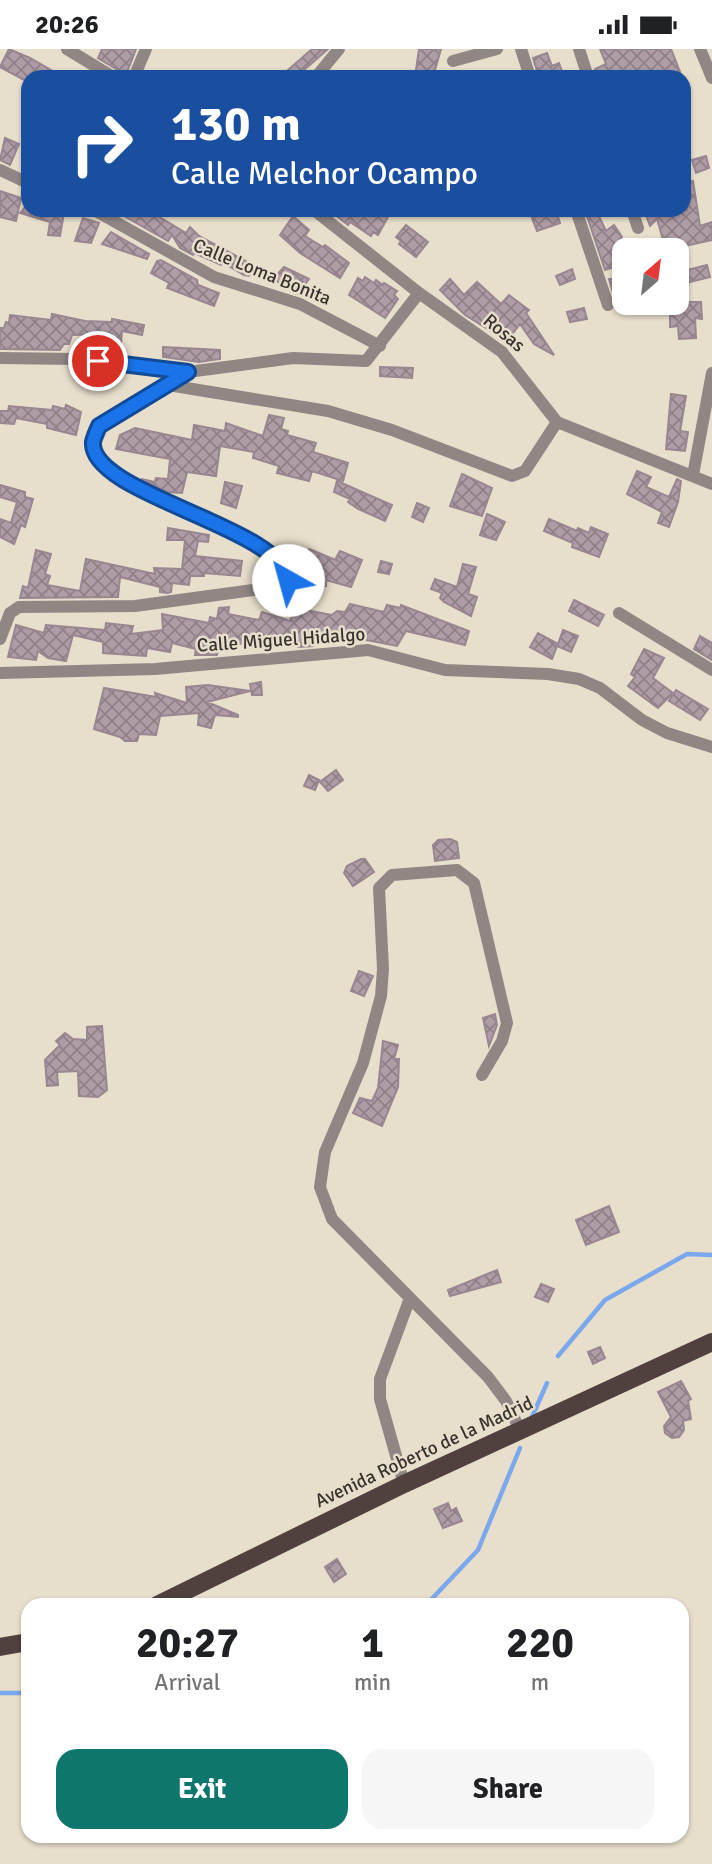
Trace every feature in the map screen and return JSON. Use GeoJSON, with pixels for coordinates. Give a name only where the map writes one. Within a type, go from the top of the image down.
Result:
{"type":"FeatureCollection","features":[{"type":"Feature","properties":{"kind":"main road","name":"Avenida Roberto de la Madrid"},"geometry":{"type":"LineString","coordinates":[[171,1598],[404,1484],[712,1342]]}},
{"type":"Feature","properties":{"kind":"main road"},"geometry":{"type":"LineString","coordinates":[[0,1647],[21,1643]]}},
{"type":"Feature","properties":{"kind":"street"},"geometry":{"type":"LineString","coordinates":[[67,49],[102,70]]}},
{"type":"Feature","properties":{"kind":"street"},"geometry":{"type":"LineString","coordinates":[[137,70],[146,49]]}},
{"type":"Feature","properties":{"kind":"street"},"geometry":{"type":"LineString","coordinates":[[322,70],[339,49]]}},
{"type":"Feature","properties":{"kind":"street"},"geometry":{"type":"LineString","coordinates":[[453,61],[497,49]]}},
{"type":"Feature","properties":{"kind":"street"},"geometry":{"type":"LineString","coordinates":[[521,49],[528,70]]}},
{"type":"Feature","properties":{"kind":"street"},"geometry":{"type":"LineString","coordinates":[[579,49],[586,70]]}},
{"type":"Feature","properties":{"kind":"street"},"geometry":{"type":"LineString","coordinates":[[700,49],[712,78]]}},
{"type":"Feature","properties":{"kind":"street"},"geometry":{"type":"LineString","coordinates":[[0,170],[21,180]]}},
{"type":"Feature","properties":{"kind":"street","name":"Calle Loma Bonita"},"geometry":{"type":"LineString","coordinates":[[107,217],[214,277],[300,304],[380,346]]}},
{"type":"Feature","properties":{"kind":"street","name":"Rosas"},"geometry":{"type":"LineString","coordinates":[[323,217],[419,293],[502,352],[557,422]]}},
{"type":"Feature","properties":{"kind":"street"},"geometry":{"type":"LineString","coordinates":[[578,217],[608,305]]}},
{"type":"Feature","properties":{"kind":"street"},"geometry":{"type":"LineString","coordinates":[[634,217],[638,229]]}},
{"type":"Feature","properties":{"kind":"street"},"geometry":{"type":"LineString","coordinates":[[0,358],[76,359],[188,372],[293,358],[366,361],[419,293]]}},
{"type":"Feature","properties":{"kind":"street"},"geometry":{"type":"LineString","coordinates":[[0,639],[10,613],[19,607],[135,606],[283,586],[288,580],[287,572],[255,545],[209,519],[133,487],[95,451],[93,441],[99,426],[188,372]]}},
{"type":"Feature","properties":{"kind":"street"},"geometry":{"type":"LineString","coordinates":[[693,475],[712,373]]}},
{"type":"Feature","properties":{"kind":"street"},"geometry":{"type":"LineString","coordinates":[[168,386],[328,411],[392,430],[512,476],[525,471],[557,422],[712,484]]}},
{"type":"Feature","properties":{"kind":"street"},"geometry":{"type":"LineString","coordinates":[[619,613],[712,670]]}},
{"type":"Feature","properties":{"kind":"street","name":"Calle Miguel Hidalgo"},"geometry":{"type":"LineString","coordinates":[[0,673],[155,669],[368,650],[445,670],[548,674],[579,679],[600,688],[642,720],[667,733],[712,747]]}},
{"type":"Feature","properties":{"kind":"street"},"geometry":{"type":"LineString","coordinates":[[482,1075],[502,1041],[507,1023],[474,883],[457,870],[392,875],[379,888],[383,969],[381,996],[362,1063],[325,1152],[320,1187],[332,1219],[488,1377],[506,1401],[520,1430]]}},
{"type":"Feature","properties":{"kind":"street"},"geometry":{"type":"LineString","coordinates":[[404,1484],[380,1399],[380,1379],[410,1299]]}},
{"type":"Feature","properties":{"kind":"building"},"geometry":{"type":"Polygon","coordinates":[[[9,49],[51,70],[21,70],[21,78],[0,67],[9,49]]]}},
{"type":"Feature","properties":{"kind":"building"},"geometry":{"type":"Polygon","coordinates":[[[102,49],[136,49],[128,70],[118,70],[98,58],[102,49]]]}},
{"type":"Feature","properties":{"kind":"building"},"geometry":{"type":"Polygon","coordinates":[[[312,49],[328,49],[304,70],[288,70],[312,49]]]}},
{"type":"Feature","properties":{"kind":"building"},"geometry":{"type":"Polygon","coordinates":[[[419,49],[441,49],[435,70],[416,70],[419,49]]]}},
{"type":"Feature","properties":{"kind":"building"},"geometry":{"type":"Polygon","coordinates":[[[600,49],[671,49],[679,70],[595,70],[606,64],[600,49]]]}},
{"type":"Feature","properties":{"kind":"building"},"geometry":{"type":"Polygon","coordinates":[[[547,53],[552,66],[559,63],[562,70],[537,70],[533,58],[547,53]]]}},
{"type":"Feature","properties":{"kind":"building"},"geometry":{"type":"Polygon","coordinates":[[[5,138],[19,144],[10,165],[0,160],[5,138]]]}},
{"type":"Feature","properties":{"kind":"building"},"geometry":{"type":"Polygon","coordinates":[[[706,156],[709,168],[696,173],[692,160],[706,156]]]}},
{"type":"Feature","properties":{"kind":"building"},"geometry":{"type":"Polygon","coordinates":[[[693,181],[700,226],[712,222],[712,240],[690,245],[690,238],[663,238],[657,219],[650,226],[647,217],[691,217],[693,181]]]}},
{"type":"Feature","properties":{"kind":"building"},"geometry":{"type":"Polygon","coordinates":[[[0,191],[21,198],[16,221],[0,217],[0,191]]]}},
{"type":"Feature","properties":{"kind":"building"},"geometry":{"type":"Polygon","coordinates":[[[33,217],[63,217],[60,236],[48,235],[50,222],[33,217]]]}},
{"type":"Feature","properties":{"kind":"building"},"geometry":{"type":"Polygon","coordinates":[[[126,217],[160,217],[186,233],[190,227],[199,236],[255,266],[249,276],[244,275],[222,262],[221,265],[180,248],[172,235],[168,241],[126,217]]]}},
{"type":"Feature","properties":{"kind":"building"},"geometry":{"type":"Polygon","coordinates":[[[294,217],[309,230],[305,236],[323,247],[325,245],[349,263],[340,278],[300,253],[280,235],[294,217]]]}},
{"type":"Feature","properties":{"kind":"building"},"geometry":{"type":"Polygon","coordinates":[[[338,217],[388,217],[378,235],[373,232],[371,236],[350,222],[348,225],[338,217]]]}},
{"type":"Feature","properties":{"kind":"building"},"geometry":{"type":"Polygon","coordinates":[[[558,217],[560,223],[537,231],[532,218],[558,217]]]}},
{"type":"Feature","properties":{"kind":"building"},"geometry":{"type":"Polygon","coordinates":[[[587,217],[599,217],[606,231],[614,225],[622,237],[612,238],[612,268],[605,270],[587,217]]]}},
{"type":"Feature","properties":{"kind":"building"},"geometry":{"type":"Polygon","coordinates":[[[83,218],[99,223],[91,243],[75,241],[83,218]]]}},
{"type":"Feature","properties":{"kind":"building"},"geometry":{"type":"Polygon","coordinates":[[[406,225],[428,242],[416,257],[399,244],[401,241],[396,237],[406,225]]]}},
{"type":"Feature","properties":{"kind":"building"},"geometry":{"type":"Polygon","coordinates":[[[111,232],[149,254],[147,259],[102,244],[111,232]]]}},
{"type":"Feature","properties":{"kind":"building"},"geometry":{"type":"Polygon","coordinates":[[[161,260],[197,280],[198,285],[219,293],[214,306],[167,288],[169,283],[151,273],[157,261],[161,260]]]}},
{"type":"Feature","properties":{"kind":"building"},"geometry":{"type":"Polygon","coordinates":[[[707,265],[710,277],[690,282],[690,269],[707,265]]]}},
{"type":"Feature","properties":{"kind":"building"},"geometry":{"type":"Polygon","coordinates":[[[284,267],[309,279],[298,294],[273,279],[284,267]]]}},
{"type":"Feature","properties":{"kind":"building"},"geometry":{"type":"Polygon","coordinates":[[[572,269],[575,279],[560,285],[556,276],[572,269]]]}},
{"type":"Feature","properties":{"kind":"building"},"geometry":{"type":"Polygon","coordinates":[[[365,277],[374,283],[376,280],[383,285],[384,283],[397,291],[394,295],[398,299],[385,318],[349,295],[358,278],[363,281],[365,277]]]}},
{"type":"Feature","properties":{"kind":"building"},"geometry":{"type":"Polygon","coordinates":[[[450,279],[464,295],[477,282],[501,304],[509,295],[529,310],[526,313],[554,355],[534,344],[520,324],[507,341],[465,315],[440,290],[450,279]]]}},
{"type":"Feature","properties":{"kind":"building"},"geometry":{"type":"Polygon","coordinates":[[[690,302],[701,302],[702,319],[695,318],[696,338],[679,339],[678,326],[670,327],[670,315],[690,315],[690,302]]]}},
{"type":"Feature","properties":{"kind":"building"},"geometry":{"type":"Polygon","coordinates":[[[584,308],[587,319],[570,322],[567,312],[584,308]]]}},
{"type":"Feature","properties":{"kind":"building"},"geometry":{"type":"Polygon","coordinates":[[[52,314],[85,321],[112,322],[112,319],[144,325],[142,335],[122,331],[120,355],[111,354],[111,334],[72,335],[69,344],[64,344],[60,350],[0,349],[0,328],[4,328],[6,322],[9,323],[10,315],[51,320],[52,314]]]}},
{"type":"Feature","properties":{"kind":"building"},"geometry":{"type":"Polygon","coordinates":[[[163,347],[220,350],[220,359],[199,362],[163,357],[163,347]]]}},
{"type":"Feature","properties":{"kind":"building"},"geometry":{"type":"Polygon","coordinates":[[[380,367],[413,368],[412,378],[380,376],[380,367]]]}},
{"type":"Feature","properties":{"kind":"building"},"geometry":{"type":"Polygon","coordinates":[[[671,394],[686,396],[680,431],[688,432],[685,451],[666,449],[671,394]]]}},
{"type":"Feature","properties":{"kind":"building"},"geometry":{"type":"Polygon","coordinates":[[[66,405],[81,412],[76,435],[47,428],[47,424],[16,418],[14,424],[0,423],[0,411],[8,411],[9,406],[52,410],[53,406],[65,409],[66,405]]]}},
{"type":"Feature","properties":{"kind":"building"},"geometry":{"type":"Polygon","coordinates":[[[269,415],[284,418],[281,429],[288,431],[287,435],[316,443],[313,452],[348,463],[343,481],[312,471],[309,481],[277,473],[279,466],[253,458],[254,452],[220,446],[216,476],[187,472],[182,493],[167,492],[141,479],[155,482],[156,478],[168,479],[170,459],[116,449],[120,435],[135,428],[192,440],[194,425],[225,431],[226,423],[263,436],[269,415]]]}},
{"type":"Feature","properties":{"kind":"building"},"geometry":{"type":"Polygon","coordinates":[[[637,471],[651,477],[646,487],[669,497],[677,479],[681,481],[678,502],[669,527],[658,523],[662,512],[627,494],[637,471]]]}},
{"type":"Feature","properties":{"kind":"building"},"geometry":{"type":"Polygon","coordinates":[[[462,474],[492,488],[482,516],[450,506],[462,474]]]}},
{"type":"Feature","properties":{"kind":"building"},"geometry":{"type":"Polygon","coordinates":[[[337,481],[392,505],[385,521],[358,509],[348,502],[350,499],[334,492],[337,481]]]}},
{"type":"Feature","properties":{"kind":"building"},"geometry":{"type":"Polygon","coordinates":[[[225,482],[242,486],[236,508],[221,503],[225,482]]]}},
{"type":"Feature","properties":{"kind":"building"},"geometry":{"type":"Polygon","coordinates":[[[0,485],[25,492],[25,497],[33,499],[25,527],[21,525],[14,544],[0,537],[0,519],[11,523],[17,502],[0,497],[0,485]]]}},
{"type":"Feature","properties":{"kind":"building"},"geometry":{"type":"Polygon","coordinates":[[[417,503],[429,508],[423,522],[412,517],[417,503]]]}},
{"type":"Feature","properties":{"kind":"building"},"geometry":{"type":"Polygon","coordinates":[[[487,514],[505,522],[496,540],[480,535],[487,514]]]}},
{"type":"Feature","properties":{"kind":"building"},"geometry":{"type":"Polygon","coordinates":[[[549,519],[577,531],[578,528],[589,533],[591,527],[608,534],[599,557],[572,547],[573,543],[544,531],[549,519]]]}},
{"type":"Feature","properties":{"kind":"building"},"geometry":{"type":"Polygon","coordinates":[[[168,528],[209,535],[208,542],[198,541],[195,556],[242,561],[240,576],[204,573],[204,576],[190,576],[189,585],[172,583],[171,592],[168,593],[160,592],[160,587],[120,577],[118,597],[20,598],[23,586],[28,588],[36,550],[51,554],[45,574],[50,576],[47,585],[80,591],[86,559],[155,574],[154,568],[182,569],[185,540],[167,540],[168,528]]]}},
{"type":"Feature","properties":{"kind":"building"},"geometry":{"type":"Polygon","coordinates":[[[309,549],[338,561],[336,558],[340,551],[362,560],[351,587],[326,580],[326,586],[313,585],[309,577],[296,568],[309,549]]]}},
{"type":"Feature","properties":{"kind":"building"},"geometry":{"type":"Polygon","coordinates":[[[381,561],[392,564],[389,574],[378,572],[381,561]]]}},
{"type":"Feature","properties":{"kind":"building"},"geometry":{"type":"Polygon","coordinates":[[[463,564],[476,567],[468,594],[477,597],[471,616],[444,602],[440,598],[442,593],[431,589],[435,579],[457,587],[463,564]]]}},
{"type":"Feature","properties":{"kind":"building"},"geometry":{"type":"Polygon","coordinates":[[[574,600],[604,615],[598,626],[569,611],[574,600]]]}},
{"type":"Feature","properties":{"kind":"building"},"geometry":{"type":"Polygon","coordinates":[[[350,604],[384,612],[387,605],[400,608],[401,605],[469,631],[465,645],[406,631],[397,646],[330,633],[328,639],[316,636],[313,646],[299,647],[271,639],[268,650],[220,639],[217,655],[195,655],[196,649],[172,643],[170,652],[147,648],[146,656],[103,653],[103,642],[73,635],[66,661],[48,658],[38,651],[36,660],[8,657],[16,625],[44,633],[46,625],[105,630],[106,623],[133,626],[131,634],[163,630],[162,614],[209,623],[210,617],[217,619],[219,608],[229,607],[228,614],[259,620],[262,612],[290,621],[295,608],[332,615],[337,611],[345,612],[350,604]]]}},
{"type":"Feature","properties":{"kind":"building"},"geometry":{"type":"Polygon","coordinates":[[[563,630],[578,636],[571,652],[557,646],[552,659],[530,647],[538,633],[558,644],[563,630]]]}},
{"type":"Feature","properties":{"kind":"building"},"geometry":{"type":"Polygon","coordinates":[[[700,636],[712,643],[712,660],[694,649],[700,636]]]}},
{"type":"Feature","properties":{"kind":"building"},"geometry":{"type":"Polygon","coordinates":[[[644,649],[664,658],[653,678],[673,693],[658,708],[628,686],[635,677],[631,674],[644,649]]]}},
{"type":"Feature","properties":{"kind":"building"},"geometry":{"type":"Polygon","coordinates":[[[261,682],[262,695],[252,695],[250,684],[261,682]]]}},
{"type":"Feature","properties":{"kind":"building"},"geometry":{"type":"Polygon","coordinates":[[[208,685],[250,691],[207,702],[238,717],[215,715],[211,728],[198,725],[199,713],[160,716],[156,735],[139,734],[137,741],[125,741],[94,729],[104,688],[156,697],[155,693],[187,703],[186,687],[208,685]]]}},
{"type":"Feature","properties":{"kind":"building"},"geometry":{"type":"Polygon","coordinates":[[[676,690],[708,709],[700,720],[669,701],[676,690]]]}},
{"type":"Feature","properties":{"kind":"building"},"geometry":{"type":"Polygon","coordinates":[[[336,770],[343,780],[328,791],[320,782],[336,770]]]}},
{"type":"Feature","properties":{"kind":"building"},"geometry":{"type":"Polygon","coordinates":[[[309,775],[319,780],[315,790],[304,786],[309,775]]]}},
{"type":"Feature","properties":{"kind":"building"},"geometry":{"type":"Polygon","coordinates":[[[450,839],[457,842],[459,858],[435,861],[433,845],[438,840],[450,839]]]}},
{"type":"Feature","properties":{"kind":"building"},"geometry":{"type":"Polygon","coordinates":[[[365,859],[374,872],[353,886],[344,873],[347,866],[365,859]]]}},
{"type":"Feature","properties":{"kind":"building"},"geometry":{"type":"Polygon","coordinates":[[[359,971],[373,976],[364,996],[351,991],[359,971]]]}},
{"type":"Feature","properties":{"kind":"building"},"geometry":{"type":"Polygon","coordinates":[[[495,1014],[497,1025],[489,1046],[483,1018],[495,1014]]]}},
{"type":"Feature","properties":{"kind":"building"},"geometry":{"type":"Polygon","coordinates":[[[102,1026],[107,1090],[98,1097],[79,1096],[78,1071],[57,1072],[58,1085],[47,1086],[45,1060],[60,1045],[56,1041],[65,1033],[73,1039],[87,1040],[87,1027],[102,1026]]]}},
{"type":"Feature","properties":{"kind":"building"},"geometry":{"type":"Polygon","coordinates":[[[383,1041],[398,1045],[394,1059],[399,1059],[398,1087],[382,1126],[353,1113],[360,1098],[372,1101],[378,1088],[383,1041]]]}},
{"type":"Feature","properties":{"kind":"building"},"geometry":{"type":"Polygon","coordinates":[[[609,1206],[619,1232],[586,1245],[576,1220],[609,1206]]]}},
{"type":"Feature","properties":{"kind":"building"},"geometry":{"type":"Polygon","coordinates":[[[497,1270],[501,1282],[450,1296],[448,1290],[497,1270]]]}},
{"type":"Feature","properties":{"kind":"building"},"geometry":{"type":"Polygon","coordinates":[[[541,1284],[554,1289],[548,1302],[535,1297],[541,1284]]]}},
{"type":"Feature","properties":{"kind":"building"},"geometry":{"type":"Polygon","coordinates":[[[600,1347],[605,1358],[593,1364],[588,1352],[600,1347]]]}},
{"type":"Feature","properties":{"kind":"building"},"geometry":{"type":"Polygon","coordinates":[[[681,1381],[691,1399],[688,1401],[691,1419],[683,1421],[684,1430],[679,1437],[672,1438],[665,1433],[664,1426],[671,1417],[658,1392],[681,1381]]]}},
{"type":"Feature","properties":{"kind":"building"},"geometry":{"type":"Polygon","coordinates":[[[448,1503],[451,1511],[456,1508],[462,1521],[443,1528],[434,1509],[448,1503]]]}},
{"type":"Feature","properties":{"kind":"building"},"geometry":{"type":"Polygon","coordinates":[[[337,1559],[346,1574],[334,1582],[325,1567],[337,1559]]]}},
{"type":"Feature","properties":{"kind":"waterway"},"geometry":{"type":"LineString","coordinates":[[558,1356],[605,1300],[687,1254],[712,1255]]}},
{"type":"Feature","properties":{"kind":"waterway"},"geometry":{"type":"LineString","coordinates":[[532,1417],[547,1383]]}},
{"type":"Feature","properties":{"kind":"waterway"},"geometry":{"type":"LineString","coordinates":[[433,1598],[478,1550],[520,1448]]}},
{"type":"Feature","properties":{"kind":"waterway"},"geometry":{"type":"LineString","coordinates":[[0,1693],[21,1693]]}},
{"type":"Feature","properties":{"kind":"route"},"geometry":{"type":"LineString","coordinates":[[98,361],[188,372],[99,426],[93,441],[95,451],[108,467],[133,487],[209,519],[245,539],[274,558],[287,572],[288,580]]}}]}
